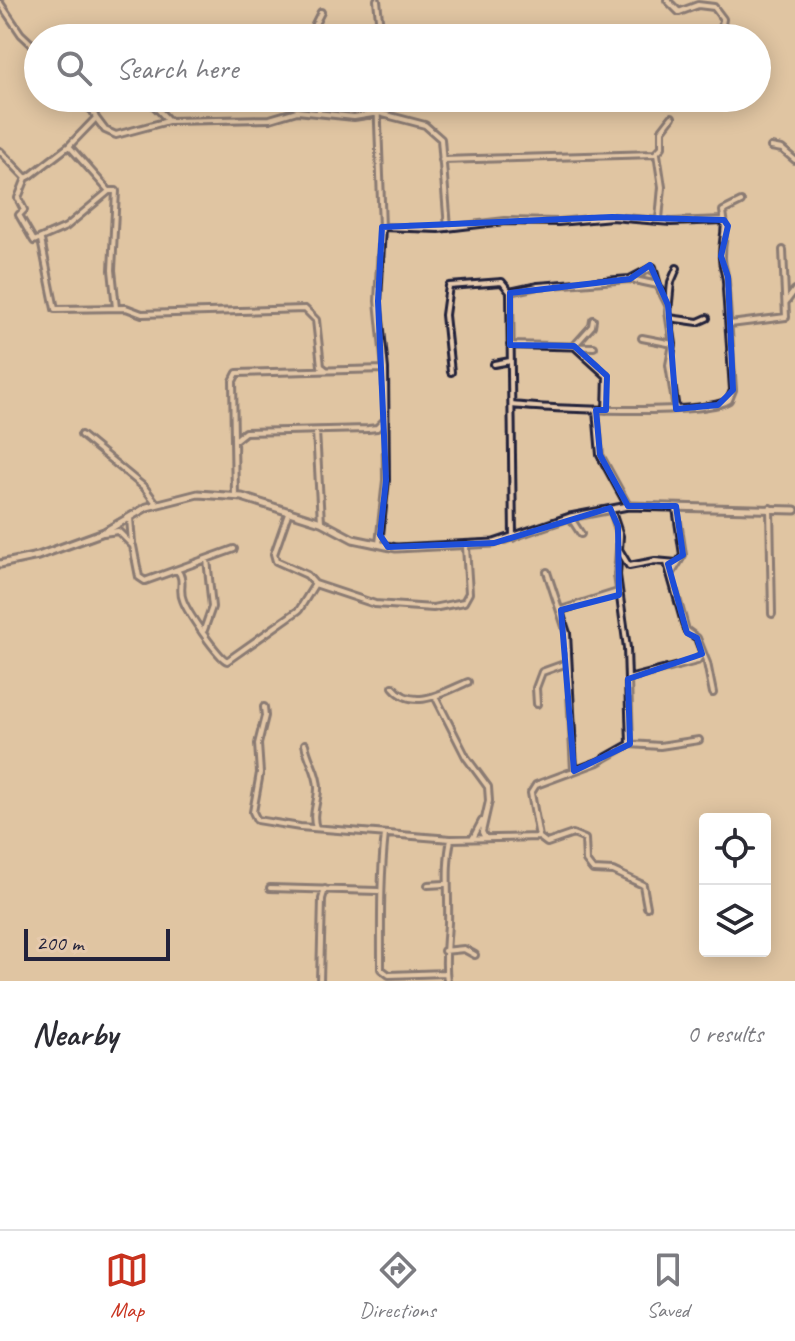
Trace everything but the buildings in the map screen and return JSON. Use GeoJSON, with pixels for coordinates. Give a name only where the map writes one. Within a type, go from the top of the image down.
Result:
{"type":"FeatureCollection","features":[{"type":"Feature","properties":{"kind":"street"},"geometry":{"type":"LineString","coordinates":[[377,0],[380,24]]}},
{"type":"Feature","properties":{"kind":"street"},"geometry":{"type":"LineString","coordinates":[[667,0],[679,12],[698,5],[714,7],[723,19],[722,24]]}},
{"type":"Feature","properties":{"kind":"street"},"geometry":{"type":"LineString","coordinates":[[0,3],[24,37]]}},
{"type":"Feature","properties":{"kind":"street"},"geometry":{"type":"LineString","coordinates":[[317,24],[321,12]]}},
{"type":"Feature","properties":{"kind":"street"},"geometry":{"type":"LineString","coordinates":[[93,112],[107,131],[116,135],[169,121],[270,119],[294,112]]}},
{"type":"Feature","properties":{"kind":"street"},"geometry":{"type":"LineString","coordinates":[[160,112],[169,121]]}},
{"type":"Feature","properties":{"kind":"street"},"geometry":{"type":"LineString","coordinates":[[321,112],[354,117],[379,113],[432,128],[441,139],[448,228]]}},
{"type":"Feature","properties":{"kind":"street"},"geometry":{"type":"LineString","coordinates":[[378,547],[386,480],[385,369],[378,301],[382,227],[379,113]]}},
{"type":"Feature","properties":{"kind":"street"},"geometry":{"type":"LineString","coordinates":[[659,219],[662,187],[657,153],[662,147],[662,130],[672,117]]}},
{"type":"Feature","properties":{"kind":"street"},"geometry":{"type":"LineString","coordinates":[[96,118],[69,146],[26,178],[18,198],[24,210],[19,215],[34,241],[41,240],[66,227],[109,191],[116,191],[112,270],[116,308]]}},
{"type":"Feature","properties":{"kind":"street"},"geometry":{"type":"LineString","coordinates":[[69,146],[109,191]]}},
{"type":"Feature","properties":{"kind":"street"},"geometry":{"type":"LineString","coordinates":[[771,147],[782,149],[795,160]]}},
{"type":"Feature","properties":{"kind":"street"},"geometry":{"type":"LineString","coordinates":[[0,151],[26,178]]}},
{"type":"Feature","properties":{"kind":"street"},"geometry":{"type":"LineString","coordinates":[[442,160],[657,153]]}},
{"type":"Feature","properties":{"kind":"street"},"geometry":{"type":"LineString","coordinates":[[512,405],[596,410],[676,409],[718,405],[732,396],[726,289],[728,277],[721,256],[728,227],[724,220],[725,208],[741,202]]}},
{"type":"Feature","properties":{"kind":"street"},"geometry":{"type":"LineString","coordinates":[[382,227],[448,228],[505,221],[558,222],[612,217],[705,223],[724,220]]}},
{"type":"Feature","properties":{"kind":"street"},"geometry":{"type":"LineString","coordinates":[[41,240],[53,309],[116,308],[142,314],[305,309],[316,320],[318,357],[326,370]]}},
{"type":"Feature","properties":{"kind":"street"},"geometry":{"type":"LineString","coordinates":[[730,324],[786,317],[783,250]]}},
{"type":"Feature","properties":{"kind":"street"},"geometry":{"type":"LineString","coordinates":[[510,292],[574,282],[589,285],[630,279],[653,267],[668,305]]}},
{"type":"Feature","properties":{"kind":"street"},"geometry":{"type":"LineString","coordinates":[[676,409],[669,365],[673,344],[668,305],[677,268]]}},
{"type":"Feature","properties":{"kind":"street"},"geometry":{"type":"LineString","coordinates":[[630,279],[658,285]]}},
{"type":"Feature","properties":{"kind":"street"},"geometry":{"type":"LineString","coordinates":[[451,372],[445,315],[449,286],[499,281],[510,292],[513,538]]}},
{"type":"Feature","properties":{"kind":"street"},"geometry":{"type":"LineString","coordinates":[[786,302],[795,290]]}},
{"type":"Feature","properties":{"kind":"street"},"geometry":{"type":"LineString","coordinates":[[669,318],[698,322],[707,318]]}},
{"type":"Feature","properties":{"kind":"street"},"geometry":{"type":"LineString","coordinates":[[574,346],[592,326],[593,320]]}},
{"type":"Feature","properties":{"kind":"street"},"geometry":{"type":"LineString","coordinates":[[642,338],[673,344]]}},
{"type":"Feature","properties":{"kind":"street"},"geometry":{"type":"LineString","coordinates":[[510,345],[594,347]]}},
{"type":"Feature","properties":{"kind":"street"},"geometry":{"type":"LineString","coordinates":[[574,346],[607,376],[606,410]]}},
{"type":"Feature","properties":{"kind":"street"},"geometry":{"type":"LineString","coordinates":[[494,364],[510,361]]}},
{"type":"Feature","properties":{"kind":"street"},"geometry":{"type":"LineString","coordinates":[[373,369],[384,380]]}},
{"type":"Feature","properties":{"kind":"street"},"geometry":{"type":"LineString","coordinates":[[235,497],[233,381],[237,373],[385,369]]}},
{"type":"Feature","properties":{"kind":"street"},"geometry":{"type":"LineString","coordinates":[[596,410],[597,445],[628,506]]}},
{"type":"Feature","properties":{"kind":"street"},"geometry":{"type":"LineString","coordinates":[[234,427],[242,433],[377,428],[385,419]]}},
{"type":"Feature","properties":{"kind":"street"},"geometry":{"type":"LineString","coordinates":[[316,431],[321,522]]}},
{"type":"Feature","properties":{"kind":"street"},"geometry":{"type":"LineString","coordinates":[[234,443],[242,433]]}},
{"type":"Feature","properties":{"kind":"street"},"geometry":{"type":"LineString","coordinates":[[81,435],[144,487],[156,503]]}},
{"type":"Feature","properties":{"kind":"street"},"geometry":{"type":"LineString","coordinates":[[0,564],[22,562],[97,535],[156,503],[198,494],[235,497],[289,511],[378,547],[466,547],[513,538],[570,517],[628,506],[795,510]]}},
{"type":"Feature","properties":{"kind":"street"},"geometry":{"type":"LineString","coordinates":[[672,573],[679,562],[683,542],[676,506]]}},
{"type":"Feature","properties":{"kind":"street"},"geometry":{"type":"LineString","coordinates":[[770,508],[772,614]]}},
{"type":"Feature","properties":{"kind":"street"},"geometry":{"type":"LineString","coordinates":[[611,509],[618,526],[620,551],[616,571],[628,679],[630,744]]}},
{"type":"Feature","properties":{"kind":"street"},"geometry":{"type":"LineString","coordinates":[[289,511],[274,557],[315,584],[375,604],[433,608],[458,605],[469,593],[466,547]]}},
{"type":"Feature","properties":{"kind":"street"},"geometry":{"type":"LineString","coordinates":[[130,517],[132,543],[142,579],[158,579],[234,549]]}},
{"type":"Feature","properties":{"kind":"street"},"geometry":{"type":"LineString","coordinates":[[570,517],[581,534]]}},
{"type":"Feature","properties":{"kind":"street"},"geometry":{"type":"LineString","coordinates":[[97,535],[118,531],[132,543]]}},
{"type":"Feature","properties":{"kind":"street"},"geometry":{"type":"LineString","coordinates":[[380,535],[388,547]]}},
{"type":"Feature","properties":{"kind":"street"},"geometry":{"type":"LineString","coordinates":[[620,551],[629,566],[655,561],[679,562]]}},
{"type":"Feature","properties":{"kind":"street"},"geometry":{"type":"LineString","coordinates":[[204,630],[212,607],[207,559]]}},
{"type":"Feature","properties":{"kind":"street"},"geometry":{"type":"LineString","coordinates":[[667,563],[686,630],[697,638],[713,693]]}},
{"type":"Feature","properties":{"kind":"street"},"geometry":{"type":"LineString","coordinates":[[177,570],[182,578],[182,599],[217,655],[224,660],[232,659]]}},
{"type":"Feature","properties":{"kind":"street"},"geometry":{"type":"LineString","coordinates":[[547,572],[567,633],[574,771]]}},
{"type":"Feature","properties":{"kind":"street"},"geometry":{"type":"LineString","coordinates":[[227,667],[232,659],[299,610],[315,584]]}},
{"type":"Feature","properties":{"kind":"street"},"geometry":{"type":"LineString","coordinates":[[561,610],[618,592]]}},
{"type":"Feature","properties":{"kind":"street"},"geometry":{"type":"LineString","coordinates":[[628,679],[697,661],[702,654]]}},
{"type":"Feature","properties":{"kind":"street"},"geometry":{"type":"LineString","coordinates":[[537,704],[536,688],[542,672],[567,663]]}},
{"type":"Feature","properties":{"kind":"street"},"geometry":{"type":"LineString","coordinates":[[393,687],[406,700],[436,698],[444,691],[468,682]]}},
{"type":"Feature","properties":{"kind":"street"},"geometry":{"type":"LineString","coordinates":[[436,698],[466,757],[488,787],[488,806],[473,838]]}},
{"type":"Feature","properties":{"kind":"street"},"geometry":{"type":"LineString","coordinates":[[264,707],[255,818],[264,823],[451,839],[539,837],[547,843],[573,834],[585,839],[590,868],[599,872],[613,871],[637,880],[645,889],[647,907]]}},
{"type":"Feature","properties":{"kind":"street"},"geometry":{"type":"LineString","coordinates":[[539,837],[531,793],[534,787],[612,756],[630,744],[660,746],[699,740]]}},
{"type":"Feature","properties":{"kind":"street"},"geometry":{"type":"LineString","coordinates":[[305,744],[308,760],[317,776],[316,828]]}},
{"type":"Feature","properties":{"kind":"street"},"geometry":{"type":"LineString","coordinates":[[483,820],[485,838]]}},
{"type":"Feature","properties":{"kind":"street"},"geometry":{"type":"LineString","coordinates":[[385,834],[378,891],[383,910],[382,972],[397,976],[422,971],[446,973]]}},
{"type":"Feature","properties":{"kind":"street"},"geometry":{"type":"LineString","coordinates":[[447,981],[445,884],[451,839]]}},
{"type":"Feature","properties":{"kind":"street"},"geometry":{"type":"LineString","coordinates":[[428,885],[445,884]]}},
{"type":"Feature","properties":{"kind":"street"},"geometry":{"type":"LineString","coordinates":[[270,888],[378,891]]}},
{"type":"Feature","properties":{"kind":"street"},"geometry":{"type":"LineString","coordinates":[[320,981],[321,902],[325,889]]}},
{"type":"Feature","properties":{"kind":"street"},"geometry":{"type":"LineString","coordinates":[[444,951],[464,949],[475,955]]}},
{"type":"Feature","properties":{"kind":"highlighted area"},"geometry":{"type":"Polygon","coordinates":[[[612,217],[724,220],[728,226],[721,256],[728,277],[733,390],[718,405],[676,409],[668,305],[650,265],[630,279],[510,293],[510,345],[574,346],[607,376],[606,410],[596,410],[600,455],[628,506],[676,506],[683,555],[668,564],[687,633],[697,638],[702,654],[628,679],[630,744],[574,771],[561,610],[619,595],[618,526],[610,508],[494,543],[388,547],[380,535],[386,480],[378,301],[382,227],[612,217]]]}}]}
